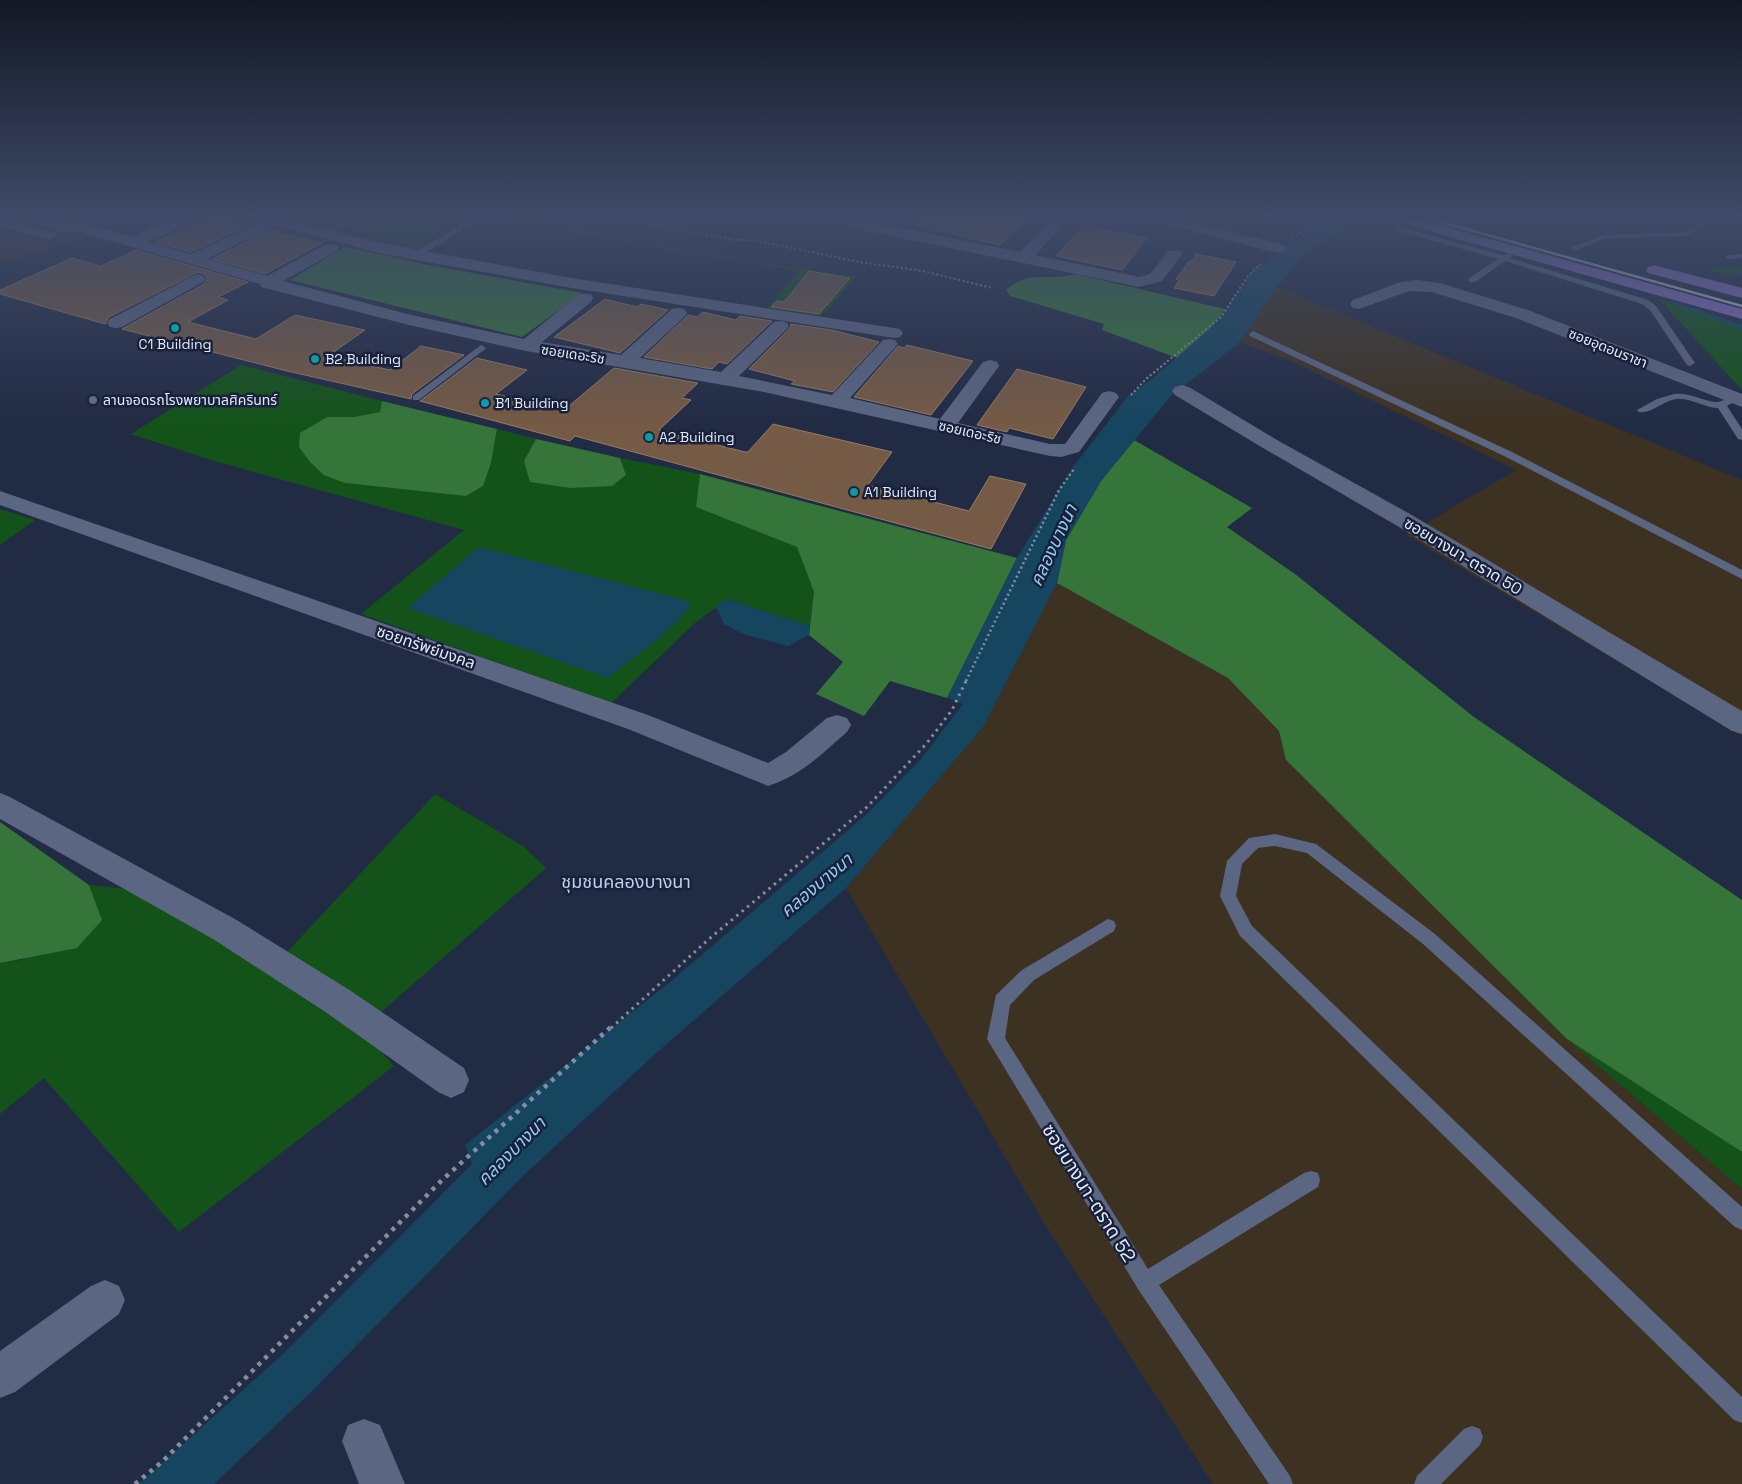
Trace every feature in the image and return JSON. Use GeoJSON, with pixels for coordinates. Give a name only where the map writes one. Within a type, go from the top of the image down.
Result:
{"type":"FeatureCollection","features":[{"type":"Feature","properties":{"kind":"main road"},"geometry":{"type":"LineString","coordinates":[[1642,286],[1740,314]]}},
{"type":"Feature","properties":{"kind":"main road"},"geometry":{"type":"LineString","coordinates":[[1717,286],[1742,293]]}},
{"type":"Feature","properties":{"kind":"street"},"geometry":{"type":"LineString","coordinates":[[116,323],[184,286]]}},
{"type":"Feature","properties":{"kind":"street"},"geometry":{"type":"LineString","coordinates":[[227,286],[526,358],[659,381],[827,417]]}},
{"type":"Feature","properties":{"kind":"street","name":"ซอยเดอะริช"},"geometry":{"type":"LineString","coordinates":[[279,286],[344,304],[526,346],[725,379],[837,401],[1050,450],[1061,451],[1072,448],[1117,399]]}},
{"type":"Feature","properties":{"kind":"street"},"geometry":{"type":"LineString","coordinates":[[593,286],[891,338],[837,401]]}},
{"type":"Feature","properties":{"kind":"street","name":"ซอยอุดอนราชา"},"geometry":{"type":"LineString","coordinates":[[1359,304],[1405,286]]}},
{"type":"Feature","properties":{"kind":"street","name":"ซอยอุดอนราชา"},"geometry":{"type":"LineString","coordinates":[[1427,286],[1522,314],[1733,402]]}},
{"type":"Feature","properties":{"kind":"street"},"geometry":{"type":"LineString","coordinates":[[526,346],[585,298]]}},
{"type":"Feature","properties":{"kind":"street"},"geometry":{"type":"LineString","coordinates":[[625,362],[678,313]]}},
{"type":"Feature","properties":{"kind":"street"},"geometry":{"type":"LineString","coordinates":[[725,379],[780,326]]}},
{"type":"Feature","properties":{"kind":"street"},"geometry":{"type":"LineString","coordinates":[[945,426],[990,366]]}},
{"type":"Feature","properties":{"kind":"street","name":"ซอยบางนา-ตราด 50"},"geometry":{"type":"LineString","coordinates":[[1182,391],[1270,444],[1402,518],[1742,724]]}},
{"type":"Feature","properties":{"kind":"street","name":"ซอยทรัพย์มงคล"},"geometry":{"type":"LineString","coordinates":[[0,498],[638,722],[768,775],[790,764],[837,725]]}},
{"type":"Feature","properties":{"kind":"street"},"geometry":{"type":"LineString","coordinates":[[0,805],[224,930],[339,1002],[451,1080]]}},
{"type":"Feature","properties":{"kind":"street"},"geometry":{"type":"LineString","coordinates":[[0,1377],[105,1300]]}},
{"type":"Feature","properties":{"kind":"street"},"geometry":{"type":"LineString","coordinates":[[364,1441],[382,1484]]}},
{"type":"Feature","properties":{"kind":"lane"},"geometry":{"type":"LineString","coordinates":[[1594,286],[1645,302],[1653,308],[1690,363]]}},
{"type":"Feature","properties":{"kind":"lane"},"geometry":{"type":"LineString","coordinates":[[1253,334],[1508,454],[1742,575]]}},
{"type":"Feature","properties":{"kind":"lane"},"geometry":{"type":"LineString","coordinates":[[416,398],[481,348]]}},
{"type":"Feature","properties":{"kind":"lane"},"geometry":{"type":"LineString","coordinates":[[1642,410],[1674,396],[1733,402],[1742,437]]}},
{"type":"Feature","properties":{"kind":"lane"},"geometry":{"type":"LineString","coordinates":[[1742,1220],[1429,939],[1311,848],[1275,840],[1254,842],[1235,861],[1228,896],[1246,931],[1742,1412]]}},
{"type":"Feature","properties":{"kind":"lane","name":"ซอยบางนา-ตราด 52"},"geometry":{"type":"LineString","coordinates":[[1108,926],[1028,976],[1002,1001],[996,1039],[1145,1282],[1282,1484]]}},
{"type":"Feature","properties":{"kind":"lane"},"geometry":{"type":"LineString","coordinates":[[1145,1282],[1310,1180]]}},
{"type":"Feature","properties":{"kind":"lane"},"geometry":{"type":"LineString","coordinates":[[1426,1484],[1472,1437]]}},
{"type":"Feature","properties":{"kind":"path"},"geometry":{"type":"LineString","coordinates":[[985,286],[992,288]]}},
{"type":"Feature","properties":{"kind":"path"},"geometry":{"type":"LineString","coordinates":[[1117,399],[1146,379],[1221,317],[1241,286]]}},
{"type":"Feature","properties":{"kind":"path"},"geometry":{"type":"LineString","coordinates":[[135,1484],[164,1461],[440,1182],[709,939],[867,807],[927,743],[952,710],[1058,490],[1075,468]]}},
{"type":"Feature","properties":{"kind":"shaded area"},"geometry":{"type":"Polygon","coordinates":[[[1277,287],[1742,480],[1742,736],[1406,535],[1516,470],[1291,361],[1240,342],[1277,287]]]}},
{"type":"Feature","properties":{"kind":"shaded area"},"geometry":{"type":"Polygon","coordinates":[[[1057,583],[1228,678],[1279,731],[1286,760],[1567,1039],[1742,1189],[1742,1484],[1213,1484],[1046,1226],[846,888],[983,727],[1057,583]]]}},
{"type":"Feature","properties":{"kind":"green space"},"geometry":{"type":"Polygon","coordinates":[[[315,286],[545,286],[582,293],[522,337],[315,286]]]}},
{"type":"Feature","properties":{"kind":"green space"},"geometry":{"type":"Polygon","coordinates":[[[786,286],[848,286],[822,316],[767,308],[786,286]]]}},
{"type":"Feature","properties":{"kind":"green space"},"geometry":{"type":"Polygon","coordinates":[[[1012,286],[1128,286],[1225,309],[1213,326],[1177,358],[1102,330],[1104,324],[1010,296],[1006,290],[1012,286]]]}},
{"type":"Feature","properties":{"kind":"green space"},"geometry":{"type":"Polygon","coordinates":[[[1659,299],[1742,324],[1742,390],[1659,299]]]}},
{"type":"Feature","properties":{"kind":"green space"},"geometry":{"type":"Polygon","coordinates":[[[241,365],[382,401],[381,412],[354,417],[327,417],[345,483],[466,496],[483,486],[491,463],[497,429],[536,439],[524,461],[626,475],[620,458],[700,474],[696,507],[797,547],[814,592],[810,626],[727,599],[695,623],[611,703],[361,614],[464,530],[214,461],[131,434],[241,365]]]}},
{"type":"Feature","properties":{"kind":"green space"},"geometry":{"type":"Polygon","coordinates":[[[382,401],[497,429],[491,463],[483,486],[466,496],[345,483],[324,475],[310,462],[299,447],[300,433],[327,417],[354,417],[380,412],[382,401]]]}},
{"type":"Feature","properties":{"kind":"green space"},"geometry":{"type":"Polygon","coordinates":[[[536,439],[620,458],[626,475],[612,486],[571,488],[530,482],[524,461],[536,439]]]}},
{"type":"Feature","properties":{"kind":"green space"},"geometry":{"type":"Polygon","coordinates":[[[1134,440],[1252,508],[1227,527],[1295,574],[1474,717],[1742,900],[1742,1152],[1567,1039],[1286,760],[1279,731],[1228,678],[1057,583],[1066,540],[1101,481],[1134,440]]]}},
{"type":"Feature","properties":{"kind":"green space"},"geometry":{"type":"Polygon","coordinates":[[[700,474],[1017,558],[947,698],[890,681],[864,716],[816,694],[843,662],[809,635],[814,592],[797,547],[696,507],[700,474]]]}},
{"type":"Feature","properties":{"kind":"green space"},"geometry":{"type":"Polygon","coordinates":[[[0,509],[35,520],[0,545],[0,509]]]}},
{"type":"Feature","properties":{"kind":"green space"},"geometry":{"type":"Polygon","coordinates":[[[435,794],[523,846],[546,868],[380,1013],[287,952],[435,794]]]}},
{"type":"Feature","properties":{"kind":"green space"},"geometry":{"type":"Polygon","coordinates":[[[0,822],[89,885],[102,920],[77,948],[0,963],[0,822]]]}},
{"type":"Feature","properties":{"kind":"green space"},"geometry":{"type":"Polygon","coordinates":[[[89,885],[128,889],[225,945],[361,1030],[394,1066],[179,1232],[44,1078],[0,1114],[0,963],[21,960],[102,920],[89,885]]]}},
{"type":"Feature","properties":{"kind":"green space"},"geometry":{"type":"Polygon","coordinates":[[[1567,1039],[1742,1152],[1742,1189],[1567,1039]]]}},
{"type":"Feature","properties":{"kind":"water","name":"คลองบางนา"},"geometry":{"type":"Polygon","coordinates":[[[1242,286],[1278,286],[1240,342],[1170,397],[1101,481],[1066,540],[1057,583],[983,727],[846,888],[654,1055],[524,1175],[309,1394],[214,1484],[139,1484],[284,1353],[472,1164],[465,1145],[670,982],[868,813],[921,759],[963,704],[947,698],[1017,558],[1073,467],[1128,396],[1152,379],[1213,326],[1242,286]]]}},
{"type":"Feature","properties":{"kind":"water"},"geometry":{"type":"Polygon","coordinates":[[[479,547],[691,603],[675,623],[653,643],[608,678],[408,608],[479,547]]]}},
{"type":"Feature","properties":{"kind":"water"},"geometry":{"type":"Polygon","coordinates":[[[727,599],[810,626],[809,635],[788,646],[743,634],[724,624],[716,607],[727,599]]]}},
{"type":"Feature","properties":{"kind":"building"},"geometry":{"type":"Polygon","coordinates":[[[8,286],[170,286],[109,317],[105,324],[0,294],[0,290],[8,286]]]}},
{"type":"Feature","properties":{"kind":"building"},"geometry":{"type":"Polygon","coordinates":[[[200,286],[239,286],[218,297],[228,300],[188,322],[256,339],[295,315],[365,330],[328,356],[390,370],[421,346],[464,355],[412,394],[411,399],[287,371],[122,329],[200,286]]]}},
{"type":"Feature","properties":{"kind":"building"},"geometry":{"type":"Polygon","coordinates":[[[797,286],[843,286],[819,314],[771,307],[777,301],[784,302],[797,286]]]}},
{"type":"Feature","properties":{"kind":"building"},"geometry":{"type":"Polygon","coordinates":[[[1175,286],[1220,286],[1214,296],[1174,288],[1175,286]]]}},
{"type":"Feature","properties":{"kind":"building"},"geometry":{"type":"Polygon","coordinates":[[[605,299],[637,307],[641,304],[668,310],[620,353],[554,337],[605,299]]]}},
{"type":"Feature","properties":{"kind":"building"},"geometry":{"type":"Polygon","coordinates":[[[703,312],[736,320],[740,316],[772,321],[727,364],[719,362],[712,369],[644,357],[688,315],[697,317],[703,312]]]}},
{"type":"Feature","properties":{"kind":"building"},"geometry":{"type":"Polygon","coordinates":[[[790,324],[832,330],[879,342],[833,392],[791,384],[795,381],[749,369],[787,331],[791,326],[790,324]]]}},
{"type":"Feature","properties":{"kind":"building"},"geometry":{"type":"Polygon","coordinates":[[[907,345],[973,361],[931,415],[854,397],[898,346],[904,348],[907,345]]]}},
{"type":"Feature","properties":{"kind":"building"},"geometry":{"type":"Polygon","coordinates":[[[477,358],[527,370],[496,394],[563,411],[614,368],[698,383],[682,398],[691,400],[659,430],[748,452],[773,424],[892,452],[868,485],[969,511],[990,476],[1026,484],[991,549],[575,436],[570,441],[420,401],[477,358]]]}},
{"type":"Feature","properties":{"kind":"building"},"geometry":{"type":"Polygon","coordinates":[[[1017,369],[1086,387],[1053,439],[1009,428],[1007,432],[977,425],[1017,369]]]}},
{"type":"Feature","properties":{"kind":"waterway"},"geometry":{"type":"LineString","coordinates":[[1671,302],[1742,327]]}},
{"type":"Feature","properties":{"kind":"railway"},"geometry":{"type":"LineString","coordinates":[[1671,286],[1742,306]]}},
{"type":"Feature","properties":{"kind":"place","name":"C1 Building"},"geometry":{"type":"Point","coordinates":[175,328]}},
{"type":"Feature","properties":{"kind":"place","name":"B2 Building"},"geometry":{"type":"Point","coordinates":[315,359]}},
{"type":"Feature","properties":{"kind":"place","name":"ลานจอดรถโรงพยาบาลศิครินทร์"},"geometry":{"type":"Point","coordinates":[93,400]}},
{"type":"Feature","properties":{"kind":"place","name":"B1 Building"},"geometry":{"type":"Point","coordinates":[485,403]}},
{"type":"Feature","properties":{"kind":"place","name":"A2 Building"},"geometry":{"type":"Point","coordinates":[649,437]}},
{"type":"Feature","properties":{"kind":"place","name":"A1 Building"},"geometry":{"type":"Point","coordinates":[854,492]}},
{"type":"Feature","properties":{"kind":"district","name":"ชุมชนคลองบางนา"},"geometry":{"type":"Point","coordinates":[626,881]}}]}
